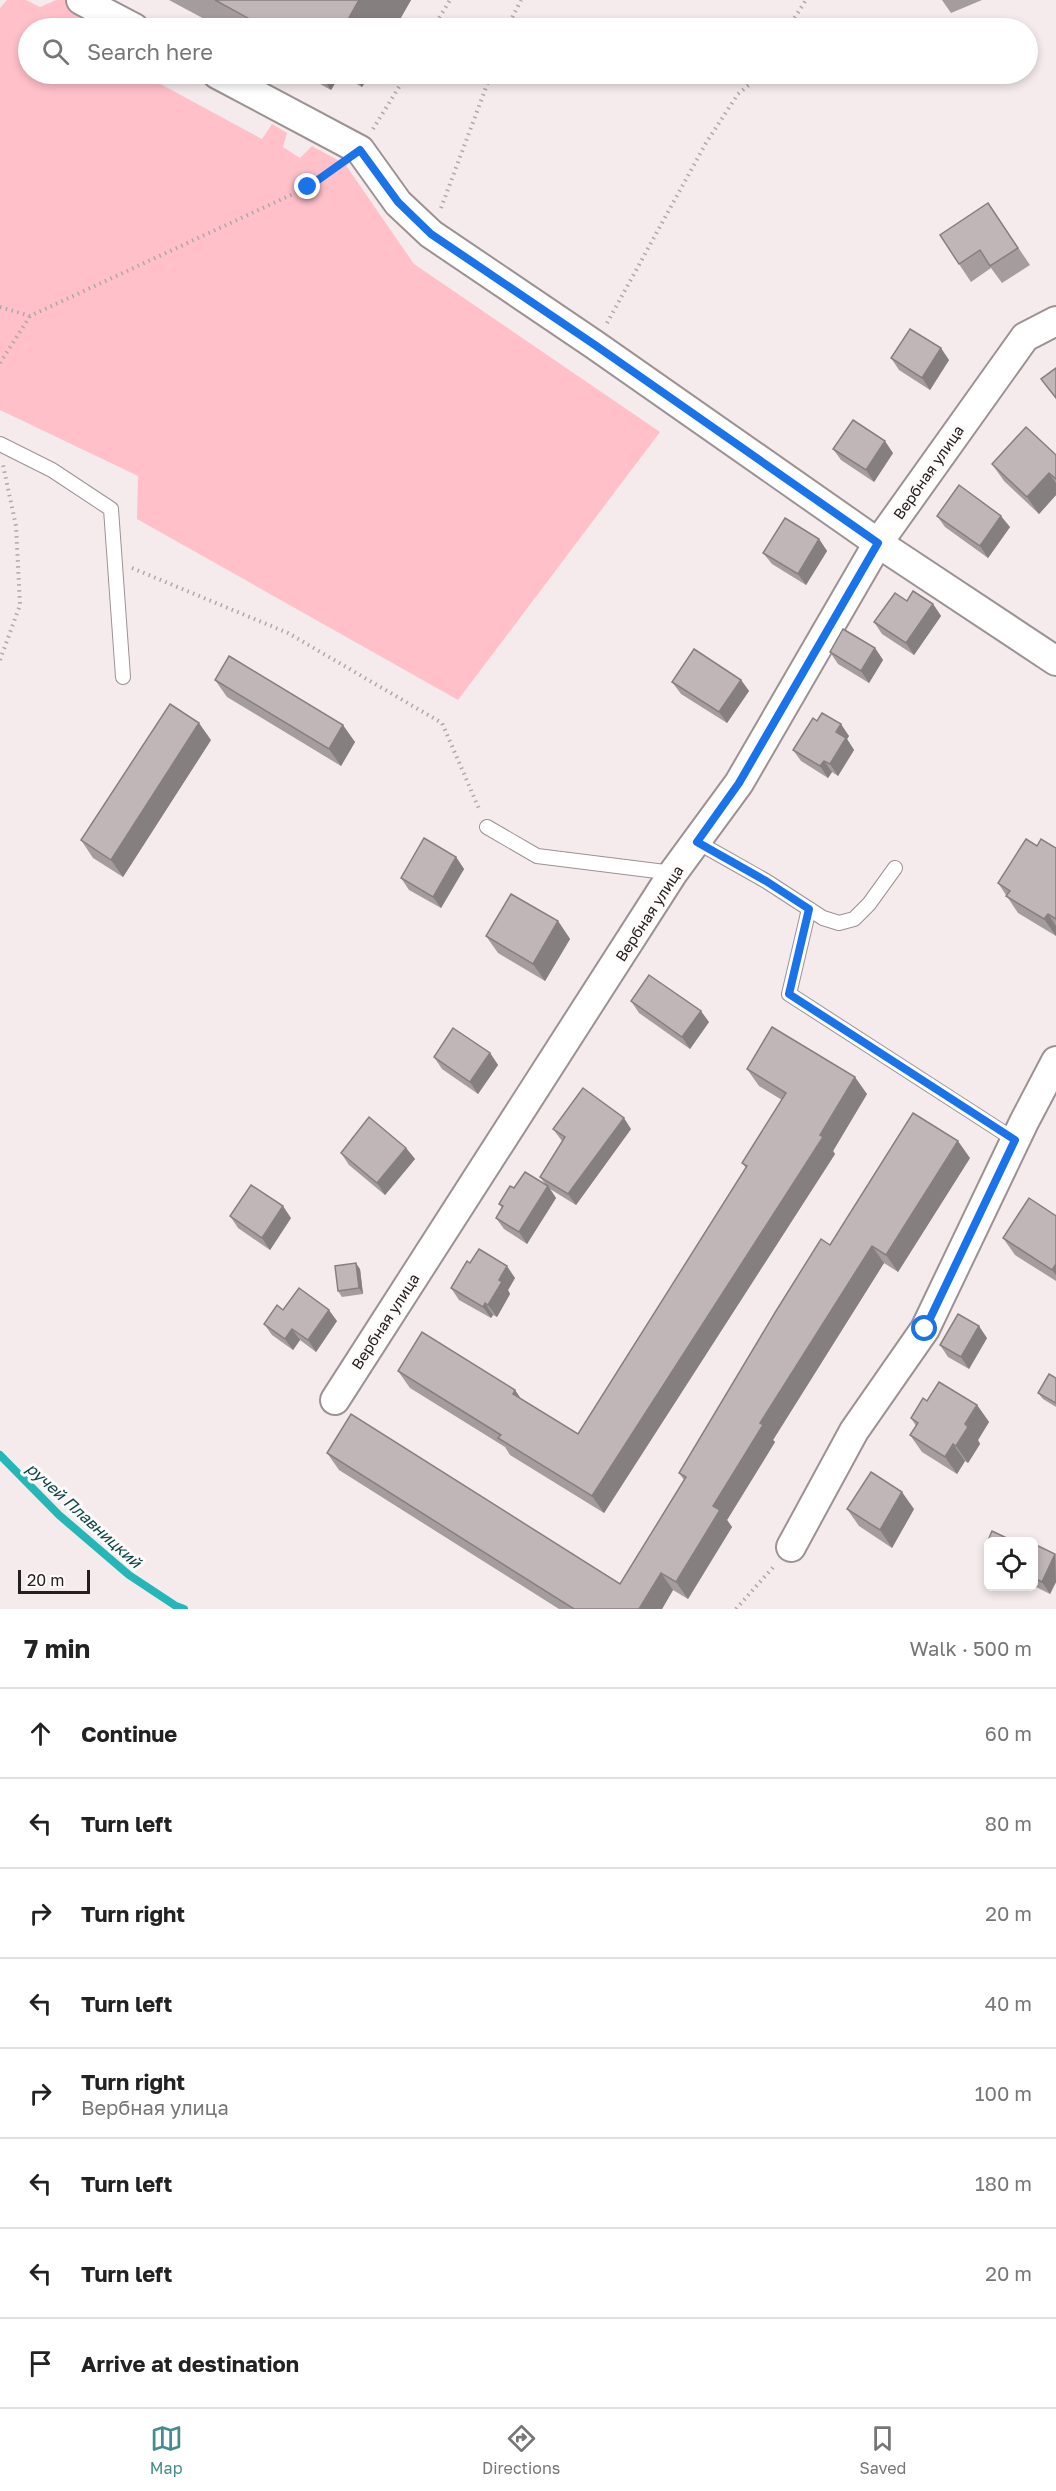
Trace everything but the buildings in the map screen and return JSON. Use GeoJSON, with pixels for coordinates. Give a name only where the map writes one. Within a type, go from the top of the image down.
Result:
{"type":"FeatureCollection","features":[{"type":"Feature","properties":{"kind":"street"},"geometry":{"type":"LineString","coordinates":[[81,0],[115,18]]}},
{"type":"Feature","properties":{"kind":"street"},"geometry":{"type":"LineString","coordinates":[[237,84],[360,150],[398,202],[431,234],[595,345],[878,543],[1056,661]]}},
{"type":"Feature","properties":{"kind":"street","name":"Вербная улица"},"geometry":{"type":"LineString","coordinates":[[335,1400],[674,873],[739,783],[878,543],[1025,337],[1056,321]]}},
{"type":"Feature","properties":{"kind":"street"},"geometry":{"type":"LineString","coordinates":[[791,1547],[854,1431],[925,1329],[1015,1140],[1056,1061]]}},
{"type":"Feature","properties":{"kind":"lane"},"geometry":{"type":"LineString","coordinates":[[0,444],[52,470],[111,509],[123,677]]}},
{"type":"Feature","properties":{"kind":"lane"},"geometry":{"type":"LineString","coordinates":[[487,827],[537,856],[674,873]]}},
{"type":"Feature","properties":{"kind":"lane"},"geometry":{"type":"LineString","coordinates":[[697,842],[766,881],[823,918],[839,923],[854,919],[869,904],[895,868]]}},
{"type":"Feature","properties":{"kind":"lane"},"geometry":{"type":"LineString","coordinates":[[809,909],[789,994],[1015,1140]]}},
{"type":"Feature","properties":{"kind":"path"},"geometry":{"type":"LineString","coordinates":[[439,18],[450,0]]}},
{"type":"Feature","properties":{"kind":"path"},"geometry":{"type":"LineString","coordinates":[[512,18],[521,0]]}},
{"type":"Feature","properties":{"kind":"path"},"geometry":{"type":"LineString","coordinates":[[794,18],[806,0]]}},
{"type":"Feature","properties":{"kind":"path"},"geometry":{"type":"LineString","coordinates":[[0,363],[30,316],[308,187],[360,150],[401,84]]}},
{"type":"Feature","properties":{"kind":"path"},"geometry":{"type":"LineString","coordinates":[[431,234],[487,84]]}},
{"type":"Feature","properties":{"kind":"path"},"geometry":{"type":"LineString","coordinates":[[595,345],[706,142],[738,94],[751,84]]}},
{"type":"Feature","properties":{"kind":"path"},"geometry":{"type":"LineString","coordinates":[[0,307],[30,316]]}},
{"type":"Feature","properties":{"kind":"path"},"geometry":{"type":"LineString","coordinates":[[0,660],[20,605],[16,526],[2,464]]}},
{"type":"Feature","properties":{"kind":"path"},"geometry":{"type":"LineString","coordinates":[[115,561],[288,633],[442,723],[487,827]]}},
{"type":"Feature","properties":{"kind":"path"},"geometry":{"type":"LineString","coordinates":[[736,1609],[791,1547]]}},
{"type":"Feature","properties":{"kind":"shaded area"},"geometry":{"type":"Polygon","coordinates":[[[7,0],[26,0],[40,7],[56,0],[66,0],[100,18],[18,18],[18,84],[160,84],[262,139],[272,124],[287,133],[283,147],[300,158],[312,146],[345,164],[414,264],[660,432],[458,700],[137,519],[138,476],[0,410],[0,8],[7,0]]]}},
{"type":"Feature","properties":{"kind":"waterway","name":"ручей Плавницкий"},"geometry":{"type":"LineString","coordinates":[[0,1455],[59,1515],[129,1575],[184,1609]]}},
{"type":"Feature","properties":{"kind":"route"},"geometry":{"type":"LineString","coordinates":[[308,187],[360,150],[398,202],[431,234],[595,345],[878,543],[739,783],[697,842],[766,881],[809,909],[789,994],[1015,1140],[925,1329]]}}]}
